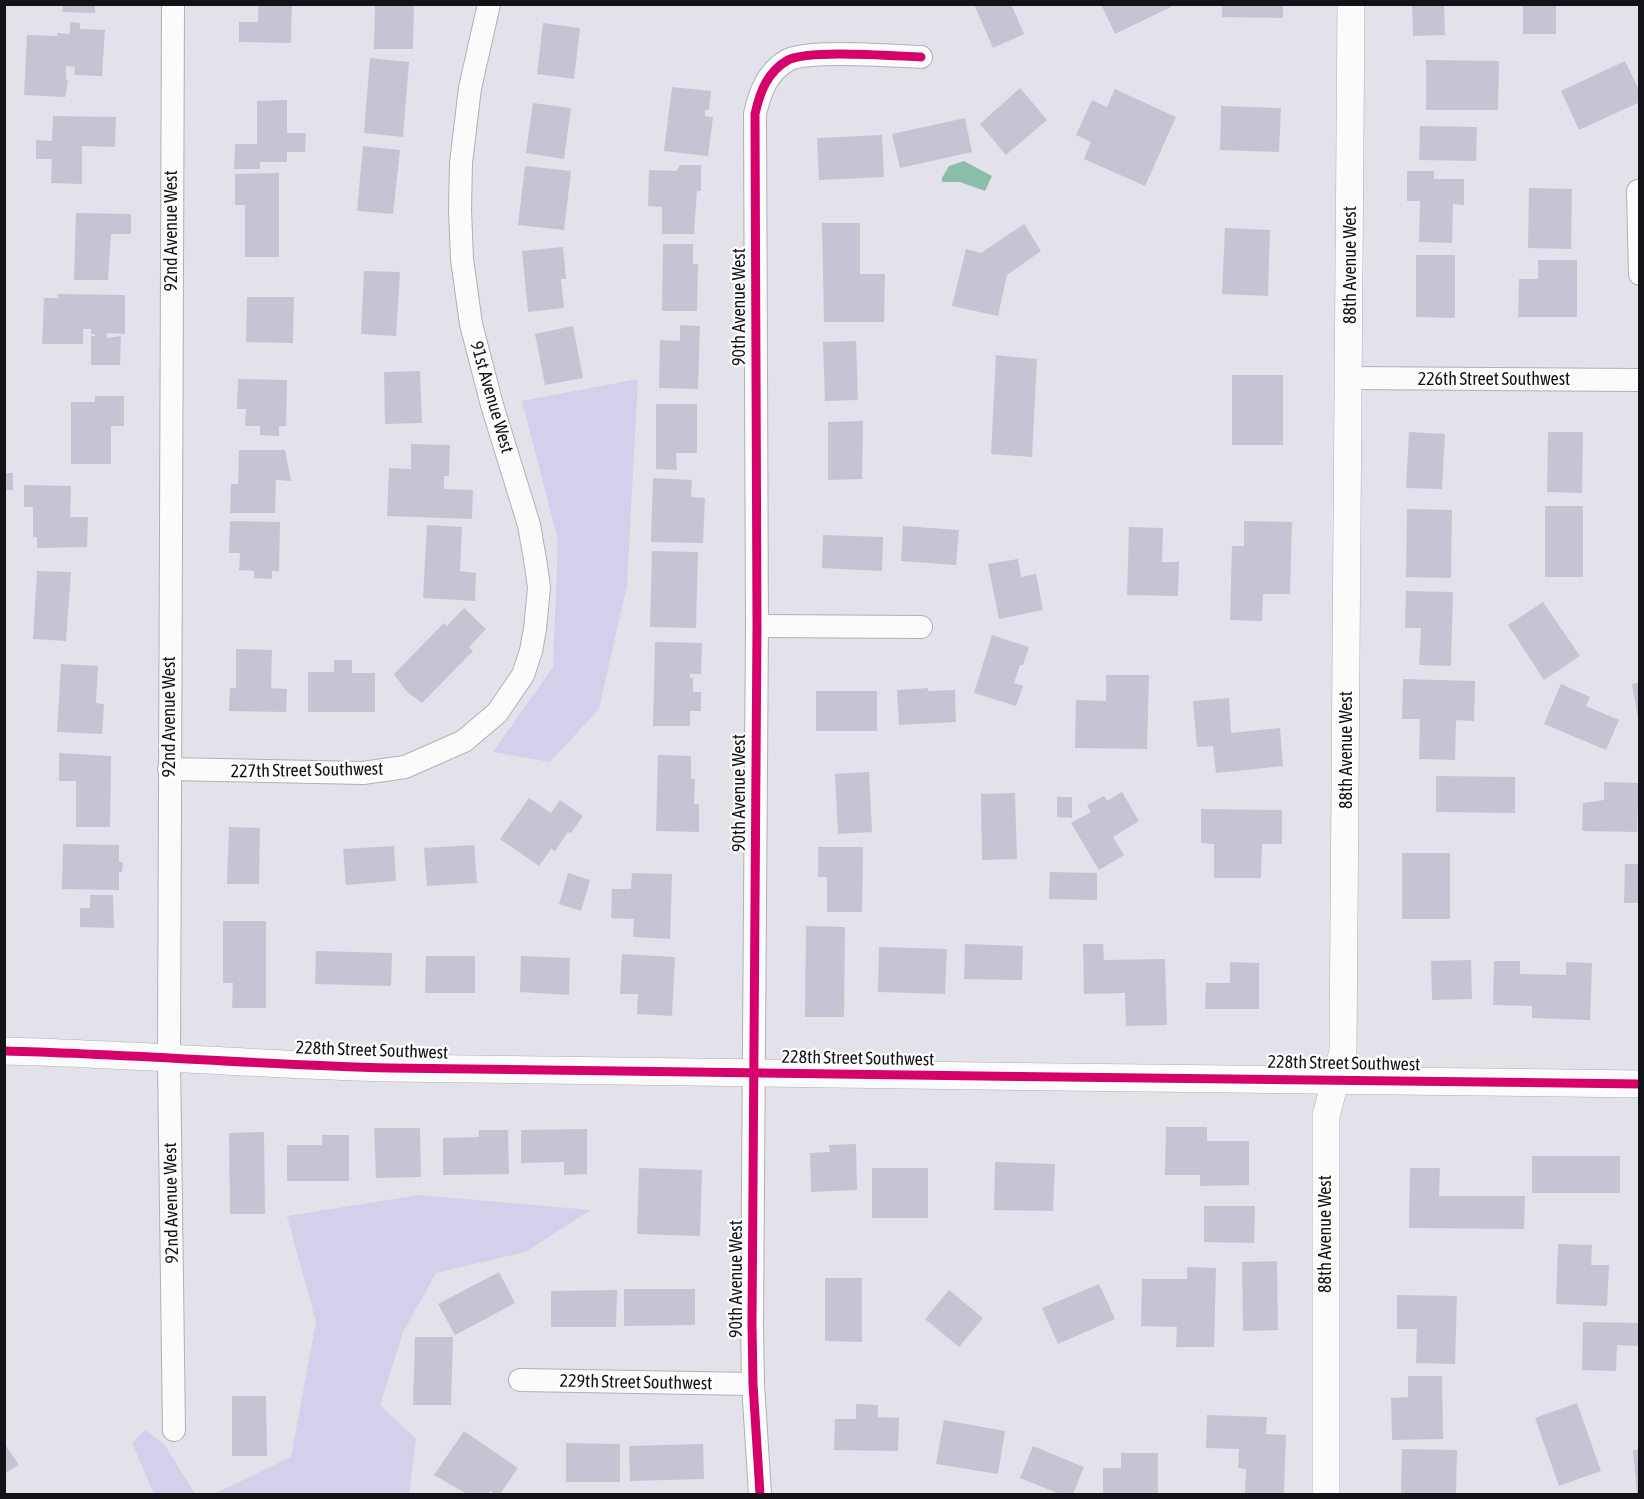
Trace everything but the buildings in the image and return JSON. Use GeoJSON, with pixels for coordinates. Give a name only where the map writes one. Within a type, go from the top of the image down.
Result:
{"type":"FeatureCollection","features":[{"type":"Feature","properties":{"kind":"street","name":"92nd Avenue West"},"geometry":{"type":"LineString","coordinates":[[173,4],[169,1059],[174,1430]]}},
{"type":"Feature","properties":{"kind":"street","name":"91st Avenue West"},"geometry":{"type":"LineString","coordinates":[[442,752],[464,741],[497,713],[524,675],[535,629],[539,588],[528,525],[492,405],[471,324],[462,259],[461,163],[470,88],[489,4]]}},
{"type":"Feature","properties":{"kind":"street","name":"88th Avenue West"},"geometry":{"type":"LineString","coordinates":[[1326,1494],[1326,1116],[1343,1051],[1351,4]]}},
{"type":"Feature","properties":{"kind":"street","name":"90th Avenue West"},"geometry":{"type":"LineString","coordinates":[[760,1494],[753,1383],[757,626],[756,114],[760,91],[781,65],[800,56],[921,57]]}},
{"type":"Feature","properties":{"kind":"street"},"geometry":{"type":"LineString","coordinates":[[1638,191],[1640,274]]}},
{"type":"Feature","properties":{"kind":"street","name":"226th Street Southwest"},"geometry":{"type":"LineString","coordinates":[[1349,378],[1640,380]]}},
{"type":"Feature","properties":{"kind":"street"},"geometry":{"type":"LineString","coordinates":[[757,626],[921,627]]}},
{"type":"Feature","properties":{"kind":"street","name":"227th Street Southwest"},"geometry":{"type":"LineString","coordinates":[[169,769],[363,772],[405,767],[442,752]]}},
{"type":"Feature","properties":{"kind":"street","name":"228th Street Southwest"},"geometry":{"type":"LineString","coordinates":[[4,1051],[106,1053],[169,1059],[386,1068],[1640,1084]]}},
{"type":"Feature","properties":{"kind":"street","name":"229th Street Southwest"},"geometry":{"type":"LineString","coordinates":[[520,1380],[753,1383]]}},
{"type":"Feature","properties":{"kind":"shaded area"},"geometry":{"type":"Polygon","coordinates":[[[964,161],[992,176],[985,191],[960,182],[942,182],[949,166],[964,161]]]}},
{"type":"Feature","properties":{"kind":"shaded area"},"geometry":{"type":"Polygon","coordinates":[[[638,379],[627,585],[599,709],[550,762],[493,752],[553,667],[558,540],[522,401],[638,379]]]}},
{"type":"Feature","properties":{"kind":"shaded area"},"geometry":{"type":"Polygon","coordinates":[[[420,1195],[591,1210],[525,1252],[436,1273],[403,1332],[380,1405],[416,1439],[409,1494],[214,1494],[291,1457],[316,1322],[287,1216],[420,1195]]]}},
{"type":"Feature","properties":{"kind":"shaded area"},"geometry":{"type":"Polygon","coordinates":[[[145,1430],[164,1444],[195,1494],[154,1494],[132,1443],[145,1430]]]}},
{"type":"Feature","properties":{"kind":"cycle path"},"geometry":{"type":"LineString","coordinates":[[760,1494],[753,1384],[752,1324],[757,626],[755,114],[766,83],[775,70],[788,60],[832,54],[921,57]]}},
{"type":"Feature","properties":{"kind":"cycle path"},"geometry":{"type":"LineString","coordinates":[[4,1051],[390,1068],[1640,1084]]}}]}
